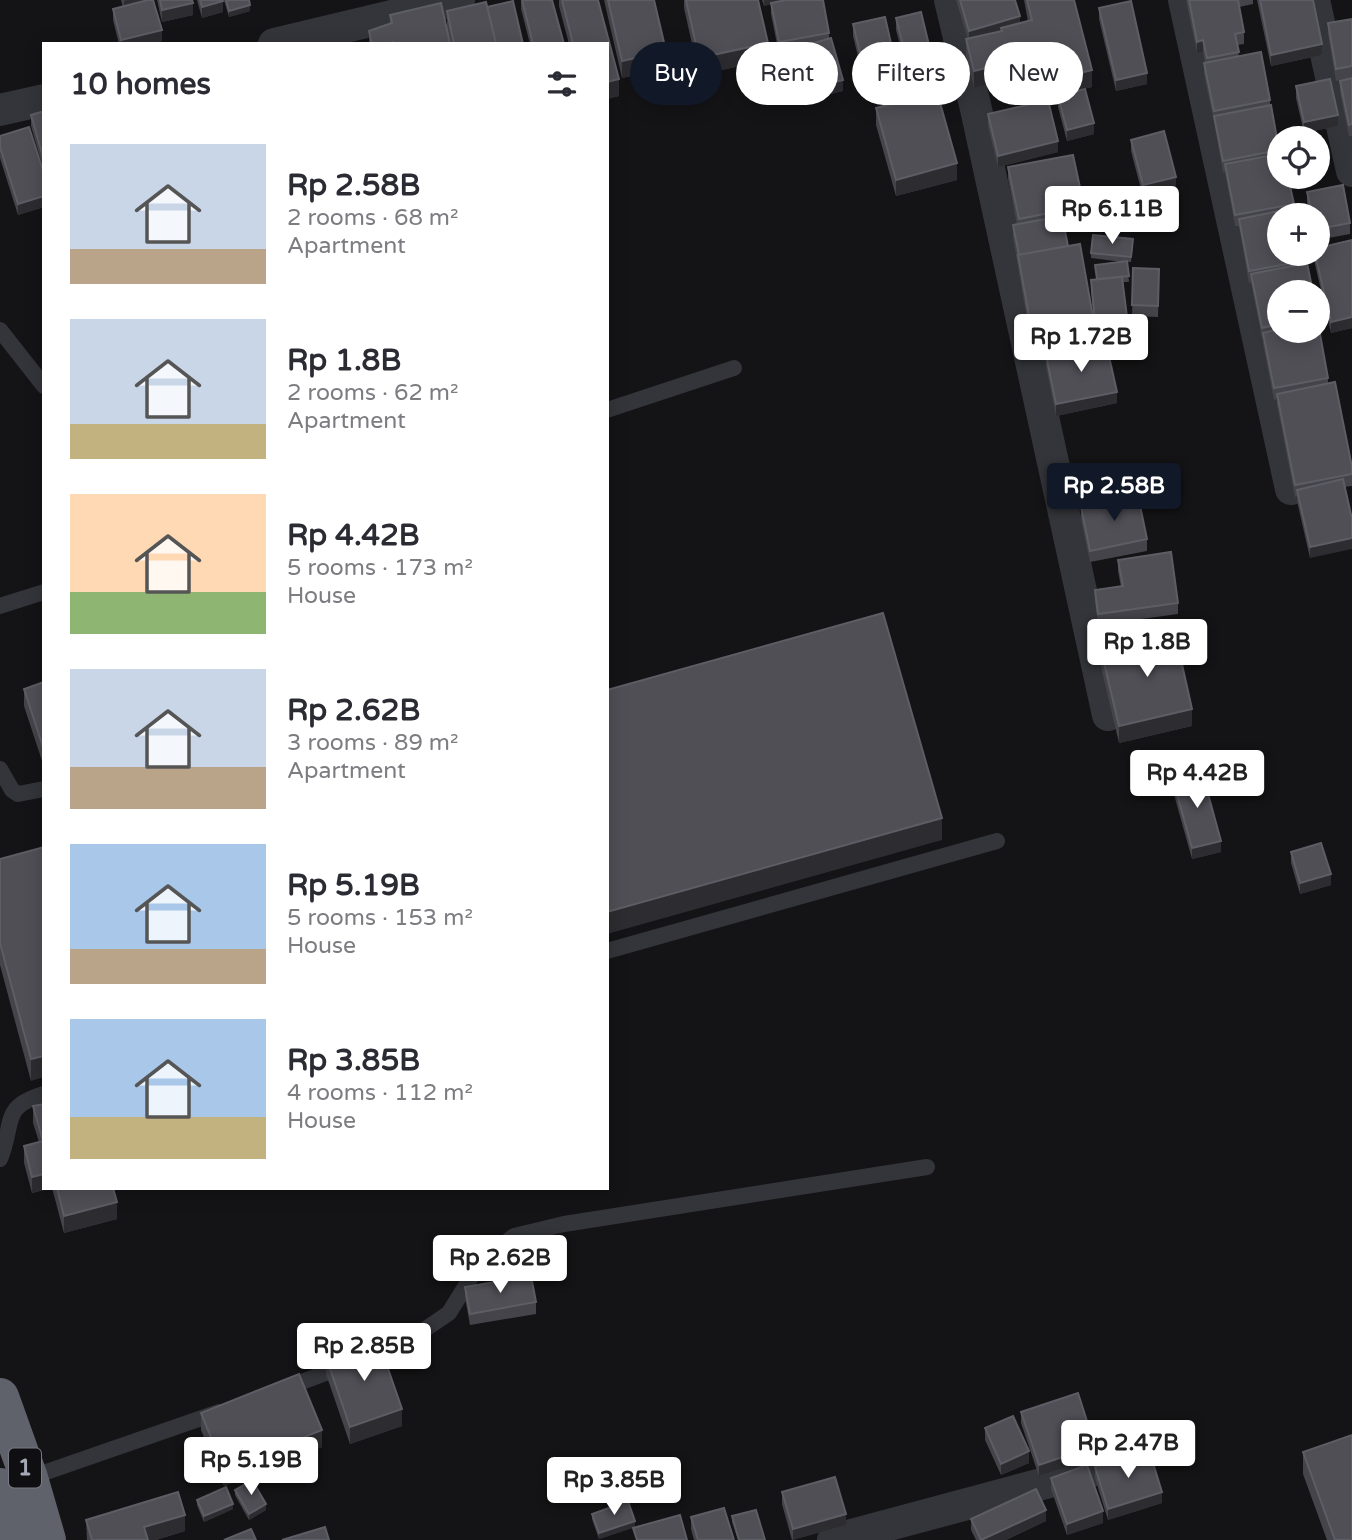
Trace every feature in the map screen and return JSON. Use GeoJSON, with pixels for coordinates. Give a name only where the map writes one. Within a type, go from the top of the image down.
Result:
{"type":"FeatureCollection","features":[{"type":"Feature","properties":{"kind":"highway","name":"1"},"geometry":{"type":"LineString","coordinates":[[0,1397],[14,1482],[16,1540]]}},
{"type":"Feature","properties":{"kind":"highway","name":"1"},"geometry":{"type":"LineString","coordinates":[[14,1482],[47,1540]]}},
{"type":"Feature","properties":{"kind":"street"},"geometry":{"type":"LineString","coordinates":[[950,0],[1108,715]]}},
{"type":"Feature","properties":{"kind":"street"},"geometry":{"type":"LineString","coordinates":[[1184,0],[1291,489]]}},
{"type":"Feature","properties":{"kind":"street"},"geometry":{"type":"LineString","coordinates":[[1314,0],[1352,171]]}},
{"type":"Feature","properties":{"kind":"street"},"geometry":{"type":"LineString","coordinates":[[290,42],[361,33],[450,1]]}},
{"type":"Feature","properties":{"kind":"street"},"geometry":{"type":"LineString","coordinates":[[0,110],[42,100]]}},
{"type":"Feature","properties":{"kind":"street"},"geometry":{"type":"LineString","coordinates":[[833,1540],[1105,1466]]}},
{"type":"Feature","properties":{"kind":"lane"},"geometry":{"type":"LineString","coordinates":[[0,330],[42,383]]}},
{"type":"Feature","properties":{"kind":"lane"},"geometry":{"type":"LineString","coordinates":[[609,409],[734,368]]}},
{"type":"Feature","properties":{"kind":"lane"},"geometry":{"type":"LineString","coordinates":[[0,606],[42,593]]}},
{"type":"Feature","properties":{"kind":"lane"},"geometry":{"type":"LineString","coordinates":[[0,769],[12,790],[18,794],[42,789]]}},
{"type":"Feature","properties":{"kind":"lane"},"geometry":{"type":"LineString","coordinates":[[609,950],[997,841]]}},
{"type":"Feature","properties":{"kind":"lane"},"geometry":{"type":"LineString","coordinates":[[0,1159],[3,1151],[4,1121],[13,1107],[22,1099],[42,1094]]}},
{"type":"Feature","properties":{"kind":"lane"},"geometry":{"type":"LineString","coordinates":[[263,1397],[408,1341],[427,1329],[449,1313],[478,1266],[514,1236],[564,1224],[927,1167]]}},
{"type":"Feature","properties":{"kind":"lane"},"geometry":{"type":"LineString","coordinates":[[14,1482],[238,1406]]}},
{"type":"Feature","properties":{"kind":"building"},"geometry":{"type":"Polygon","coordinates":[[[153,0],[162,30],[121,40],[113,9],[153,0]]]}},
{"type":"Feature","properties":{"kind":"building"},"geometry":{"type":"Polygon","coordinates":[[[160,0],[192,0],[193,3],[162,10],[160,0]]]}},
{"type":"Feature","properties":{"kind":"building"},"geometry":{"type":"Polygon","coordinates":[[[200,0],[222,0],[223,1],[202,7],[200,0]]]}},
{"type":"Feature","properties":{"kind":"building"},"geometry":{"type":"Polygon","coordinates":[[[226,0],[249,0],[250,5],[229,11],[226,0]]]}},
{"type":"Feature","properties":{"kind":"building"},"geometry":{"type":"Polygon","coordinates":[[[522,0],[552,0],[563,42],[532,42],[522,0]]]}},
{"type":"Feature","properties":{"kind":"building"},"geometry":{"type":"Polygon","coordinates":[[[562,0],[598,0],[619,79],[609,82],[609,42],[572,42],[562,0]]]}},
{"type":"Feature","properties":{"kind":"building"},"geometry":{"type":"Polygon","coordinates":[[[608,0],[654,0],[664,42],[630,42],[630,59],[622,61],[608,0]]]}},
{"type":"Feature","properties":{"kind":"building"},"geometry":{"type":"Polygon","coordinates":[[[686,0],[758,0],[768,42],[736,42],[736,50],[722,53],[722,42],[695,42],[686,0]]]}},
{"type":"Feature","properties":{"kind":"building"},"geometry":{"type":"Polygon","coordinates":[[[786,0],[823,0],[829,33],[779,42],[771,3],[786,0]]]}},
{"type":"Feature","properties":{"kind":"building"},"geometry":{"type":"Polygon","coordinates":[[[960,0],[1015,0],[1020,16],[969,31],[960,0]]]}},
{"type":"Feature","properties":{"kind":"building"},"geometry":{"type":"Polygon","coordinates":[[[1027,0],[1074,0],[1092,70],[1083,72],[1083,42],[984,42],[984,68],[974,71],[970,42],[966,39],[1002,31],[1001,28],[1032,20],[1027,0]]]}},
{"type":"Feature","properties":{"kind":"building"},"geometry":{"type":"Polygon","coordinates":[[[1189,0],[1238,0],[1244,32],[1235,34],[1239,52],[1207,58],[1203,40],[1197,42],[1189,0]]]}},
{"type":"Feature","properties":{"kind":"building"},"geometry":{"type":"Polygon","coordinates":[[[1260,0],[1313,0],[1322,44],[1271,55],[1260,0]]]}},
{"type":"Feature","properties":{"kind":"building"},"geometry":{"type":"Polygon","coordinates":[[[513,1],[523,42],[496,42],[487,7],[513,1]]]}},
{"type":"Feature","properties":{"kind":"building"},"geometry":{"type":"Polygon","coordinates":[[[1131,1],[1147,73],[1116,80],[1099,8],[1131,1]]]}},
{"type":"Feature","properties":{"kind":"building"},"geometry":{"type":"Polygon","coordinates":[[[486,2],[496,42],[454,42],[447,11],[486,2]]]}},
{"type":"Feature","properties":{"kind":"building"},"geometry":{"type":"Polygon","coordinates":[[[441,3],[450,42],[372,42],[369,31],[392,23],[390,15],[441,3]]]}},
{"type":"Feature","properties":{"kind":"building"},"geometry":{"type":"Polygon","coordinates":[[[921,12],[928,42],[902,42],[896,18],[921,12]]]}},
{"type":"Feature","properties":{"kind":"building"},"geometry":{"type":"Polygon","coordinates":[[[885,17],[891,42],[857,42],[853,24],[885,17]]]}},
{"type":"Feature","properties":{"kind":"building"},"geometry":{"type":"Polygon","coordinates":[[[1352,19],[1352,66],[1336,69],[1328,23],[1352,19]]]}},
{"type":"Feature","properties":{"kind":"building"},"geometry":{"type":"Polygon","coordinates":[[[1261,52],[1270,100],[1214,111],[1204,63],[1261,52]]]}},
{"type":"Feature","properties":{"kind":"building"},"geometry":{"type":"Polygon","coordinates":[[[838,62],[843,80],[838,81],[838,62]]]}},
{"type":"Feature","properties":{"kind":"building"},"geometry":{"type":"Polygon","coordinates":[[[1352,78],[1352,124],[1349,125],[1340,81],[1352,78]]]}},
{"type":"Feature","properties":{"kind":"building"},"geometry":{"type":"Polygon","coordinates":[[[1330,79],[1338,115],[1304,122],[1296,86],[1330,79]]]}},
{"type":"Feature","properties":{"kind":"building"},"geometry":{"type":"Polygon","coordinates":[[[1083,90],[1094,123],[1067,130],[1060,105],[1083,105],[1083,90]]]}},
{"type":"Feature","properties":{"kind":"building"},"geometry":{"type":"Polygon","coordinates":[[[887,105],[941,105],[957,163],[896,180],[876,108],[887,105]]]}},
{"type":"Feature","properties":{"kind":"building"},"geometry":{"type":"Polygon","coordinates":[[[1027,105],[1049,105],[1058,141],[998,156],[988,114],[1027,105]]]}},
{"type":"Feature","properties":{"kind":"building"},"geometry":{"type":"Polygon","coordinates":[[[1271,105],[1275,126],[1267,126],[1267,152],[1223,161],[1214,116],[1271,105]]]}},
{"type":"Feature","properties":{"kind":"building"},"geometry":{"type":"Polygon","coordinates":[[[42,112],[42,154],[31,115],[42,112]]]}},
{"type":"Feature","properties":{"kind":"building"},"geometry":{"type":"Polygon","coordinates":[[[29,127],[42,168],[42,197],[18,204],[0,147],[0,136],[29,127]]]}},
{"type":"Feature","properties":{"kind":"building"},"geometry":{"type":"Polygon","coordinates":[[[1164,131],[1176,177],[1143,185],[1131,140],[1164,131]]]}},
{"type":"Feature","properties":{"kind":"building"},"geometry":{"type":"Polygon","coordinates":[[[1073,155],[1084,206],[1019,219],[1008,167],[1073,155]]]}},
{"type":"Feature","properties":{"kind":"building"},"geometry":{"type":"Polygon","coordinates":[[[1267,156],[1267,189],[1291,189],[1294,203],[1267,203],[1267,209],[1235,215],[1225,164],[1267,156]]]}},
{"type":"Feature","properties":{"kind":"building"},"geometry":{"type":"Polygon","coordinates":[[[1343,185],[1350,223],[1330,227],[1330,203],[1309,203],[1307,192],[1343,185]]]}},
{"type":"Feature","properties":{"kind":"building"},"geometry":{"type":"Polygon","coordinates":[[[1267,213],[1267,266],[1276,266],[1249,271],[1239,219],[1267,213]]]}},
{"type":"Feature","properties":{"kind":"building"},"geometry":{"type":"Polygon","coordinates":[[[1062,216],[1068,246],[1019,255],[1013,225],[1062,216]]]}},
{"type":"Feature","properties":{"kind":"building"},"geometry":{"type":"Polygon","coordinates":[[[1093,235],[1133,239],[1131,257],[1091,253],[1093,235]]]}},
{"type":"Feature","properties":{"kind":"building"},"geometry":{"type":"Polygon","coordinates":[[[1352,240],[1352,317],[1331,322],[1330,280],[1321,280],[1318,266],[1330,266],[1330,245],[1352,240]]]}},
{"type":"Feature","properties":{"kind":"building"},"geometry":{"type":"Polygon","coordinates":[[[1080,244],[1095,328],[1033,338],[1018,255],[1080,244]]]}},
{"type":"Feature","properties":{"kind":"building"},"geometry":{"type":"Polygon","coordinates":[[[1127,261],[1129,276],[1097,279],[1095,265],[1127,261]]]}},
{"type":"Feature","properties":{"kind":"building"},"geometry":{"type":"Polygon","coordinates":[[[1292,266],[1308,266],[1311,280],[1267,280],[1267,327],[1262,328],[1251,274],[1292,266]]]}},
{"type":"Feature","properties":{"kind":"building"},"geometry":{"type":"Polygon","coordinates":[[[1133,268],[1159,269],[1158,306],[1132,305],[1133,268]]]}},
{"type":"Feature","properties":{"kind":"building"},"geometry":{"type":"Polygon","coordinates":[[[1122,277],[1127,317],[1095,320],[1091,280],[1122,277]]]}},
{"type":"Feature","properties":{"kind":"building"},"geometry":{"type":"Polygon","coordinates":[[[1267,332],[1267,343],[1322,343],[1328,378],[1274,388],[1263,333],[1267,332]]]}},
{"type":"Feature","properties":{"kind":"building"},"geometry":{"type":"Polygon","coordinates":[[[1106,343],[1117,392],[1056,404],[1046,355],[1106,343]]]}},
{"type":"Feature","properties":{"kind":"building"},"geometry":{"type":"Polygon","coordinates":[[[1335,382],[1352,474],[1295,485],[1277,394],[1335,382]]]}},
{"type":"Feature","properties":{"kind":"building"},"geometry":{"type":"Polygon","coordinates":[[[1343,479],[1352,519],[1352,538],[1310,547],[1297,490],[1343,479]]]}},
{"type":"Feature","properties":{"kind":"building"},"geometry":{"type":"Polygon","coordinates":[[[1138,496],[1147,539],[1090,551],[1081,507],[1138,496]]]}},
{"type":"Feature","properties":{"kind":"building"},"geometry":{"type":"Polygon","coordinates":[[[1171,552],[1178,603],[1098,614],[1095,590],[1123,586],[1118,560],[1171,552]]]}},
{"type":"Feature","properties":{"kind":"building"},"geometry":{"type":"Polygon","coordinates":[[[883,613],[942,818],[609,911],[609,689],[883,613]]]}},
{"type":"Feature","properties":{"kind":"building"},"geometry":{"type":"Polygon","coordinates":[[[1175,633],[1192,709],[1119,726],[1101,650],[1175,633]]]}},
{"type":"Feature","properties":{"kind":"building"},"geometry":{"type":"Polygon","coordinates":[[[42,683],[42,744],[24,689],[42,683]]]}},
{"type":"Feature","properties":{"kind":"building"},"geometry":{"type":"Polygon","coordinates":[[[1202,772],[1221,841],[1192,848],[1173,780],[1202,772]]]}},
{"type":"Feature","properties":{"kind":"building"},"geometry":{"type":"Polygon","coordinates":[[[1321,843],[1331,874],[1300,883],[1291,852],[1321,843]]]}},
{"type":"Feature","properties":{"kind":"building"},"geometry":{"type":"Polygon","coordinates":[[[42,848],[42,1056],[31,1059],[0,943],[0,859],[42,848]]]}},
{"type":"Feature","properties":{"kind":"building"},"geometry":{"type":"Polygon","coordinates":[[[42,1104],[42,1138],[33,1106],[42,1104]]]}},
{"type":"Feature","properties":{"kind":"building"},"geometry":{"type":"Polygon","coordinates":[[[42,1141],[42,1174],[32,1177],[24,1146],[42,1141]]]}},
{"type":"Feature","properties":{"kind":"building"},"geometry":{"type":"Polygon","coordinates":[[[58,1190],[114,1190],[117,1202],[64,1216],[58,1190]]]}},
{"type":"Feature","properties":{"kind":"building"},"geometry":{"type":"Polygon","coordinates":[[[531,1276],[536,1302],[470,1314],[465,1287],[531,1276]]]}},
{"type":"Feature","properties":{"kind":"building"},"geometry":{"type":"Polygon","coordinates":[[[378,1340],[402,1409],[350,1427],[326,1357],[378,1340]]]}},
{"type":"Feature","properties":{"kind":"building"},"geometry":{"type":"Polygon","coordinates":[[[299,1374],[322,1430],[224,1469],[201,1413],[299,1374]]]}},
{"type":"Feature","properties":{"kind":"building"},"geometry":{"type":"Polygon","coordinates":[[[1078,1393],[1095,1446],[1039,1465],[1021,1412],[1078,1393]]]}},
{"type":"Feature","properties":{"kind":"building"},"geometry":{"type":"Polygon","coordinates":[[[1013,1416],[1029,1451],[1001,1464],[985,1428],[1013,1416]]]}},
{"type":"Feature","properties":{"kind":"building"},"geometry":{"type":"Polygon","coordinates":[[[1352,1435],[1352,1540],[1335,1540],[1303,1452],[1352,1435]]]}},
{"type":"Feature","properties":{"kind":"building"},"geometry":{"type":"Polygon","coordinates":[[[1149,1450],[1162,1492],[1108,1509],[1095,1467],[1149,1450]]]}},
{"type":"Feature","properties":{"kind":"building"},"geometry":{"type":"Polygon","coordinates":[[[1087,1465],[1103,1511],[1067,1524],[1051,1478],[1087,1465]]]}},
{"type":"Feature","properties":{"kind":"building"},"geometry":{"type":"Polygon","coordinates":[[[835,1477],[846,1514],[793,1529],[782,1492],[835,1477]]]}},
{"type":"Feature","properties":{"kind":"building"},"geometry":{"type":"Polygon","coordinates":[[[252,1480],[266,1504],[249,1514],[235,1490],[252,1480]]]}},
{"type":"Feature","properties":{"kind":"building"},"geometry":{"type":"Polygon","coordinates":[[[226,1487],[233,1504],[204,1516],[197,1500],[226,1487]]]}},
{"type":"Feature","properties":{"kind":"building"},"geometry":{"type":"Polygon","coordinates":[[[1036,1489],[1046,1510],[981,1540],[971,1519],[1036,1489]]]}},
{"type":"Feature","properties":{"kind":"building"},"geometry":{"type":"Polygon","coordinates":[[[178,1492],[185,1515],[144,1527],[148,1540],[92,1540],[86,1520],[178,1492]]]}},
{"type":"Feature","properties":{"kind":"building"},"geometry":{"type":"Polygon","coordinates":[[[628,1501],[635,1521],[599,1533],[592,1514],[628,1501]]]}},
{"type":"Feature","properties":{"kind":"building"},"geometry":{"type":"Polygon","coordinates":[[[724,1508],[734,1540],[698,1540],[691,1517],[724,1508]]]}},
{"type":"Feature","properties":{"kind":"building"},"geometry":{"type":"Polygon","coordinates":[[[756,1510],[765,1540],[739,1540],[732,1516],[756,1510]]]}},
{"type":"Feature","properties":{"kind":"building"},"geometry":{"type":"Polygon","coordinates":[[[680,1515],[687,1540],[637,1540],[633,1528],[680,1515]]]}},
{"type":"Feature","properties":{"kind":"building"},"geometry":{"type":"Polygon","coordinates":[[[325,1527],[329,1540],[282,1540],[325,1527]]]}},
{"type":"Feature","properties":{"kind":"building"},"geometry":{"type":"Polygon","coordinates":[[[251,1529],[256,1540],[224,1540],[251,1529]]]}}]}
